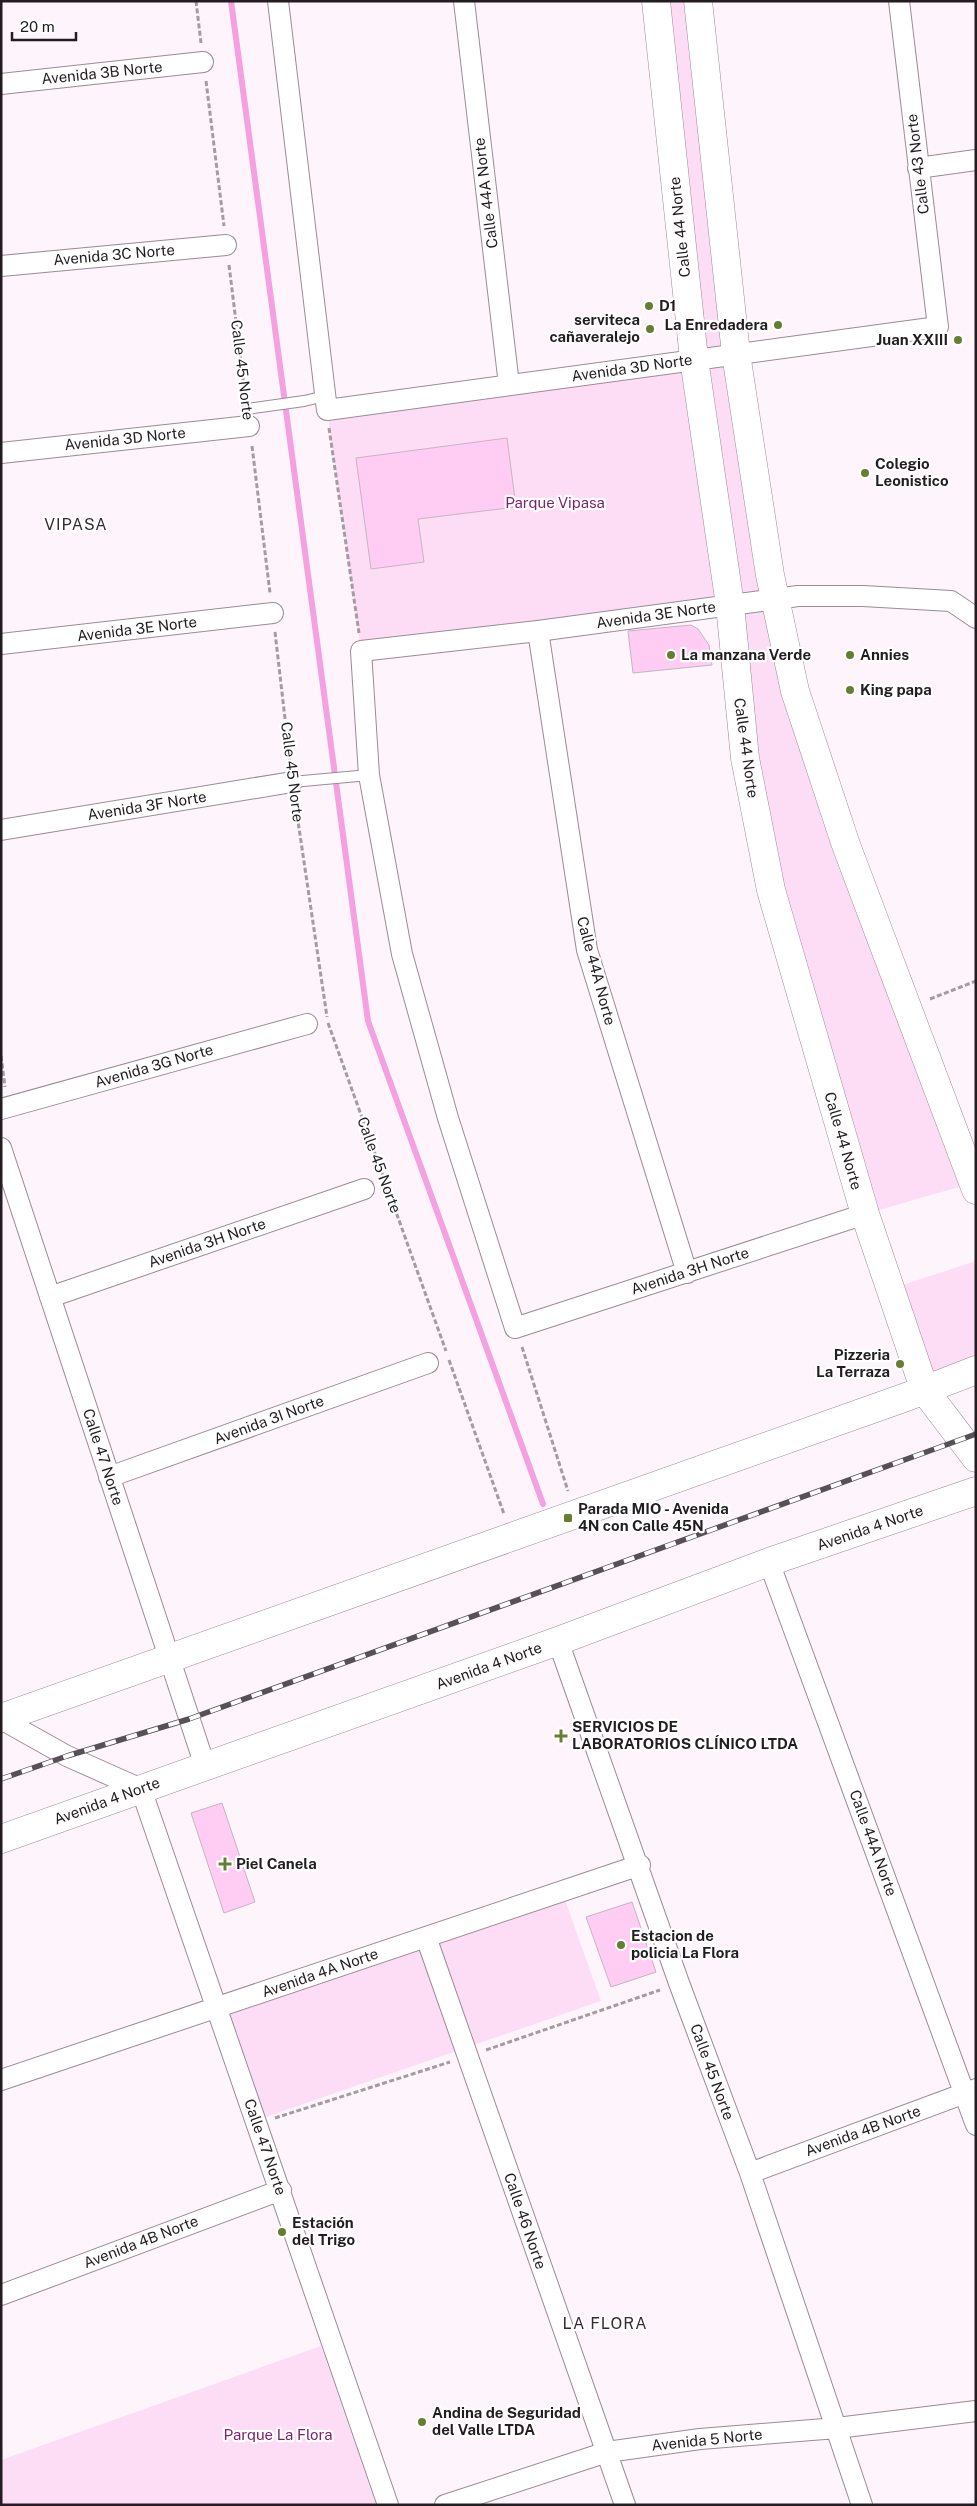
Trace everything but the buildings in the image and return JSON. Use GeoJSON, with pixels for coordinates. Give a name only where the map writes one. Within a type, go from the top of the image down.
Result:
{"type":"FeatureCollection","features":[{"type":"Feature","properties":{"kind":"main road","name":"Calle 44 Norte"},"geometry":{"type":"LineString","coordinates":[[656,1],[694,359],[730,605],[745,758],[770,890],[865,1214],[925,1391],[976,1458]]}},
{"type":"Feature","properties":{"kind":"main road"},"geometry":{"type":"LineString","coordinates":[[698,1],[736,354],[775,599],[798,700],[846,845],[976,1190]]}},
{"type":"Feature","properties":{"kind":"main road"},"geometry":{"type":"LineString","coordinates":[[1,1719],[925,1391],[976,1370]]}},
{"type":"Feature","properties":{"kind":"main road","name":"Avenida 4 Norte"},"geometry":{"type":"LineString","coordinates":[[1,1839],[558,1641],[769,1562],[976,1491]]}},
{"type":"Feature","properties":{"kind":"street"},"geometry":{"type":"LineString","coordinates":[[278,1],[326,403]]}},
{"type":"Feature","properties":{"kind":"street","name":"Calle 44A Norte"},"geometry":{"type":"LineString","coordinates":[[464,1],[509,385]]}},
{"type":"Feature","properties":{"kind":"street","name":"Calle 43 Norte"},"geometry":{"type":"LineString","coordinates":[[899,1],[938,327]]}},
{"type":"Feature","properties":{"kind":"street","name":"Avenida 3B Norte"},"geometry":{"type":"LineString","coordinates":[[1,84],[203,62]]}},
{"type":"Feature","properties":{"kind":"street"},"geometry":{"type":"LineString","coordinates":[[918,168],[976,160]]}},
{"type":"Feature","properties":{"kind":"street","name":"Avenida 3C Norte"},"geometry":{"type":"LineString","coordinates":[[1,266],[226,245]]}},
{"type":"Feature","properties":{"kind":"street","name":"Avenida 3D Norte"},"geometry":{"type":"LineString","coordinates":[[326,403],[509,385],[938,327]]}},
{"type":"Feature","properties":{"kind":"street","name":"Avenida 3D Norte"},"geometry":{"type":"LineString","coordinates":[[1,453],[248,417]]}},
{"type":"Feature","properties":{"kind":"street","name":"Avenida 3E Norte"},"geometry":{"type":"LineString","coordinates":[[361,650],[538,630],[798,596],[863,596],[951,601],[976,618]]}},
{"type":"Feature","properties":{"kind":"street","name":"Avenida 3E Norte"},"geometry":{"type":"LineString","coordinates":[[1,644],[273,612]]}},
{"type":"Feature","properties":{"kind":"street","name":"Calle 44A Norte"},"geometry":{"type":"LineString","coordinates":[[538,630],[587,950],[687,1273]]}},
{"type":"Feature","properties":{"kind":"street"},"geometry":{"type":"LineString","coordinates":[[361,650],[369,775],[402,954],[446,1109],[516,1328]]}},
{"type":"Feature","properties":{"kind":"street","name":"Avenida 3F Norte"},"geometry":{"type":"LineString","coordinates":[[1,830],[299,781]]}},
{"type":"Feature","properties":{"kind":"street","name":"Avenida 3G Norte"},"geometry":{"type":"LineString","coordinates":[[1,1109],[307,1024]]}},
{"type":"Feature","properties":{"kind":"street","name":"Calle 47 Norte"},"geometry":{"type":"LineString","coordinates":[[1,1148],[205,1766]]}},
{"type":"Feature","properties":{"kind":"street","name":"Avenida 3H Norte"},"geometry":{"type":"LineString","coordinates":[[50,1297],[364,1190]]}},
{"type":"Feature","properties":{"kind":"street","name":"Avenida 3H Norte"},"geometry":{"type":"LineString","coordinates":[[516,1328],[865,1214]]}},
{"type":"Feature","properties":{"kind":"street","name":"Avenida 3I Norte"},"geometry":{"type":"LineString","coordinates":[[110,1477],[428,1363]]}},
{"type":"Feature","properties":{"kind":"street","name":"Calle 44A Norte"},"geometry":{"type":"LineString","coordinates":[[769,1562],[971,2091],[976,2125]]}},
{"type":"Feature","properties":{"kind":"street","name":"Calle 45 Norte"},"geometry":{"type":"LineString","coordinates":[[558,1641],[640,1865],[679,1983],[750,2173],[862,2505]]}},
{"type":"Feature","properties":{"kind":"street"},"geometry":{"type":"LineString","coordinates":[[1,1719],[67,1756],[142,1789]]}},
{"type":"Feature","properties":{"kind":"street","name":"Calle 47 Norte"},"geometry":{"type":"LineString","coordinates":[[142,1789],[388,2505]]}},
{"type":"Feature","properties":{"kind":"street","name":"Avenida 4A Norte"},"geometry":{"type":"LineString","coordinates":[[1,2080],[640,1865]]}},
{"type":"Feature","properties":{"kind":"street","name":"Calle 46 Norte"},"geometry":{"type":"LineString","coordinates":[[426,1937],[625,2505]]}},
{"type":"Feature","properties":{"kind":"street","name":"Avenida 4B Norte"},"geometry":{"type":"LineString","coordinates":[[750,2173],[971,2091]]}},
{"type":"Feature","properties":{"kind":"street","name":"Avenida 4B Norte"},"geometry":{"type":"LineString","coordinates":[[1,2295],[280,2190]]}},
{"type":"Feature","properties":{"kind":"street","name":"Avenida 5 Norte"},"geometry":{"type":"LineString","coordinates":[[445,2505],[607,2452],[700,2439],[837,2428],[976,2411]]}},
{"type":"Feature","properties":{"kind":"lane"},"geometry":{"type":"LineString","coordinates":[[248,417],[275,405],[304,401],[326,403]]}},
{"type":"Feature","properties":{"kind":"lane"},"geometry":{"type":"LineString","coordinates":[[299,781],[369,775]]}},
{"type":"Feature","properties":{"kind":"path","name":"Calle 45 Norte"},"geometry":{"type":"LineString","coordinates":[[196,1],[273,612],[299,781],[328,1022],[505,1515]]}},
{"type":"Feature","properties":{"kind":"path"},"geometry":{"type":"LineString","coordinates":[[326,403],[361,650]]}},
{"type":"Feature","properties":{"kind":"path"},"geometry":{"type":"LineString","coordinates":[[908,1007],[976,981]]}},
{"type":"Feature","properties":{"kind":"path"},"geometry":{"type":"LineString","coordinates":[[516,1328],[568,1493]]}},
{"type":"Feature","properties":{"kind":"green space","name":"Parque Vipasa"},"geometry":{"type":"Polygon","coordinates":[[[656,1],[698,1],[775,599],[973,1183],[865,1214],[771,890],[730,605],[361,651],[327,410],[694,359],[656,1]]]}},
{"type":"Feature","properties":{"kind":"green space"},"geometry":{"type":"Polygon","coordinates":[[[976,1261],[976,1370],[925,1391],[890,1289],[976,1261]]]}},
{"type":"Feature","properties":{"kind":"green space"},"geometry":{"type":"Polygon","coordinates":[[[564,1897],[601,2001],[263,2118],[226,2014],[564,1897]]]}},
{"type":"Feature","properties":{"kind":"green space","name":"Parque La Flora"},"geometry":{"type":"Polygon","coordinates":[[[321,2346],[376,2505],[1,2505],[1,2460],[321,2346]]]}},
{"type":"Feature","properties":{"kind":"waterway"},"geometry":{"type":"LineString","coordinates":[[231,1],[368,1021],[543,1504]]}},
{"type":"Feature","properties":{"kind":"railway"},"geometry":{"type":"LineString","coordinates":[[1,1779],[67,1756],[189,1719],[976,1434]]}},
{"type":"Feature","properties":{"kind":"place","name":"D1"},"geometry":{"type":"Point","coordinates":[649,306]}},
{"type":"Feature","properties":{"kind":"place","name":"La Enredadera"},"geometry":{"type":"Point","coordinates":[778,325]}},
{"type":"Feature","properties":{"kind":"place","name":"serviteca cañaveralejo"},"geometry":{"type":"Point","coordinates":[650,329]}},
{"type":"Feature","properties":{"kind":"place","name":"Juan XXIII"},"geometry":{"type":"Point","coordinates":[958,340]}},
{"type":"Feature","properties":{"kind":"place","name":"Colegio Leonistico"},"geometry":{"type":"Point","coordinates":[865,473]}},
{"type":"Feature","properties":{"kind":"place","name":"La manzana Verde"},"geometry":{"type":"Point","coordinates":[671,655]}},
{"type":"Feature","properties":{"kind":"place","name":"Annies"},"geometry":{"type":"Point","coordinates":[850,655]}},
{"type":"Feature","properties":{"kind":"place","name":"King papa"},"geometry":{"type":"Point","coordinates":[850,690]}},
{"type":"Feature","properties":{"kind":"place","name":"Pizzeria La Terraza"},"geometry":{"type":"Point","coordinates":[900,1364]}},
{"type":"Feature","properties":{"kind":"place","name":"Parada MIO - Avenida 4N con Calle 45N"},"geometry":{"type":"Point","coordinates":[568,1518]}},
{"type":"Feature","properties":{"kind":"place","name":"SERVICIOS DE LABORATORIOS CLÍNICO LTDA"},"geometry":{"type":"Point","coordinates":[561,1736]}},
{"type":"Feature","properties":{"kind":"place","name":"Piel Canela"},"geometry":{"type":"Point","coordinates":[225,1864]}},
{"type":"Feature","properties":{"kind":"place","name":"Estacion de policia La Flora"},"geometry":{"type":"Point","coordinates":[621,1945]}},
{"type":"Feature","properties":{"kind":"place","name":"Estación del Trigo"},"geometry":{"type":"Point","coordinates":[282,2232]}},
{"type":"Feature","properties":{"kind":"place","name":"Andina de Seguridad del Valle LTDA"},"geometry":{"type":"Point","coordinates":[422,2422]}},
{"type":"Feature","properties":{"kind":"district","name":"VIPASA"},"geometry":{"type":"Point","coordinates":[76,524]}},
{"type":"Feature","properties":{"kind":"district","name":"LA FLORA"},"geometry":{"type":"Point","coordinates":[605,2323]}}]}
